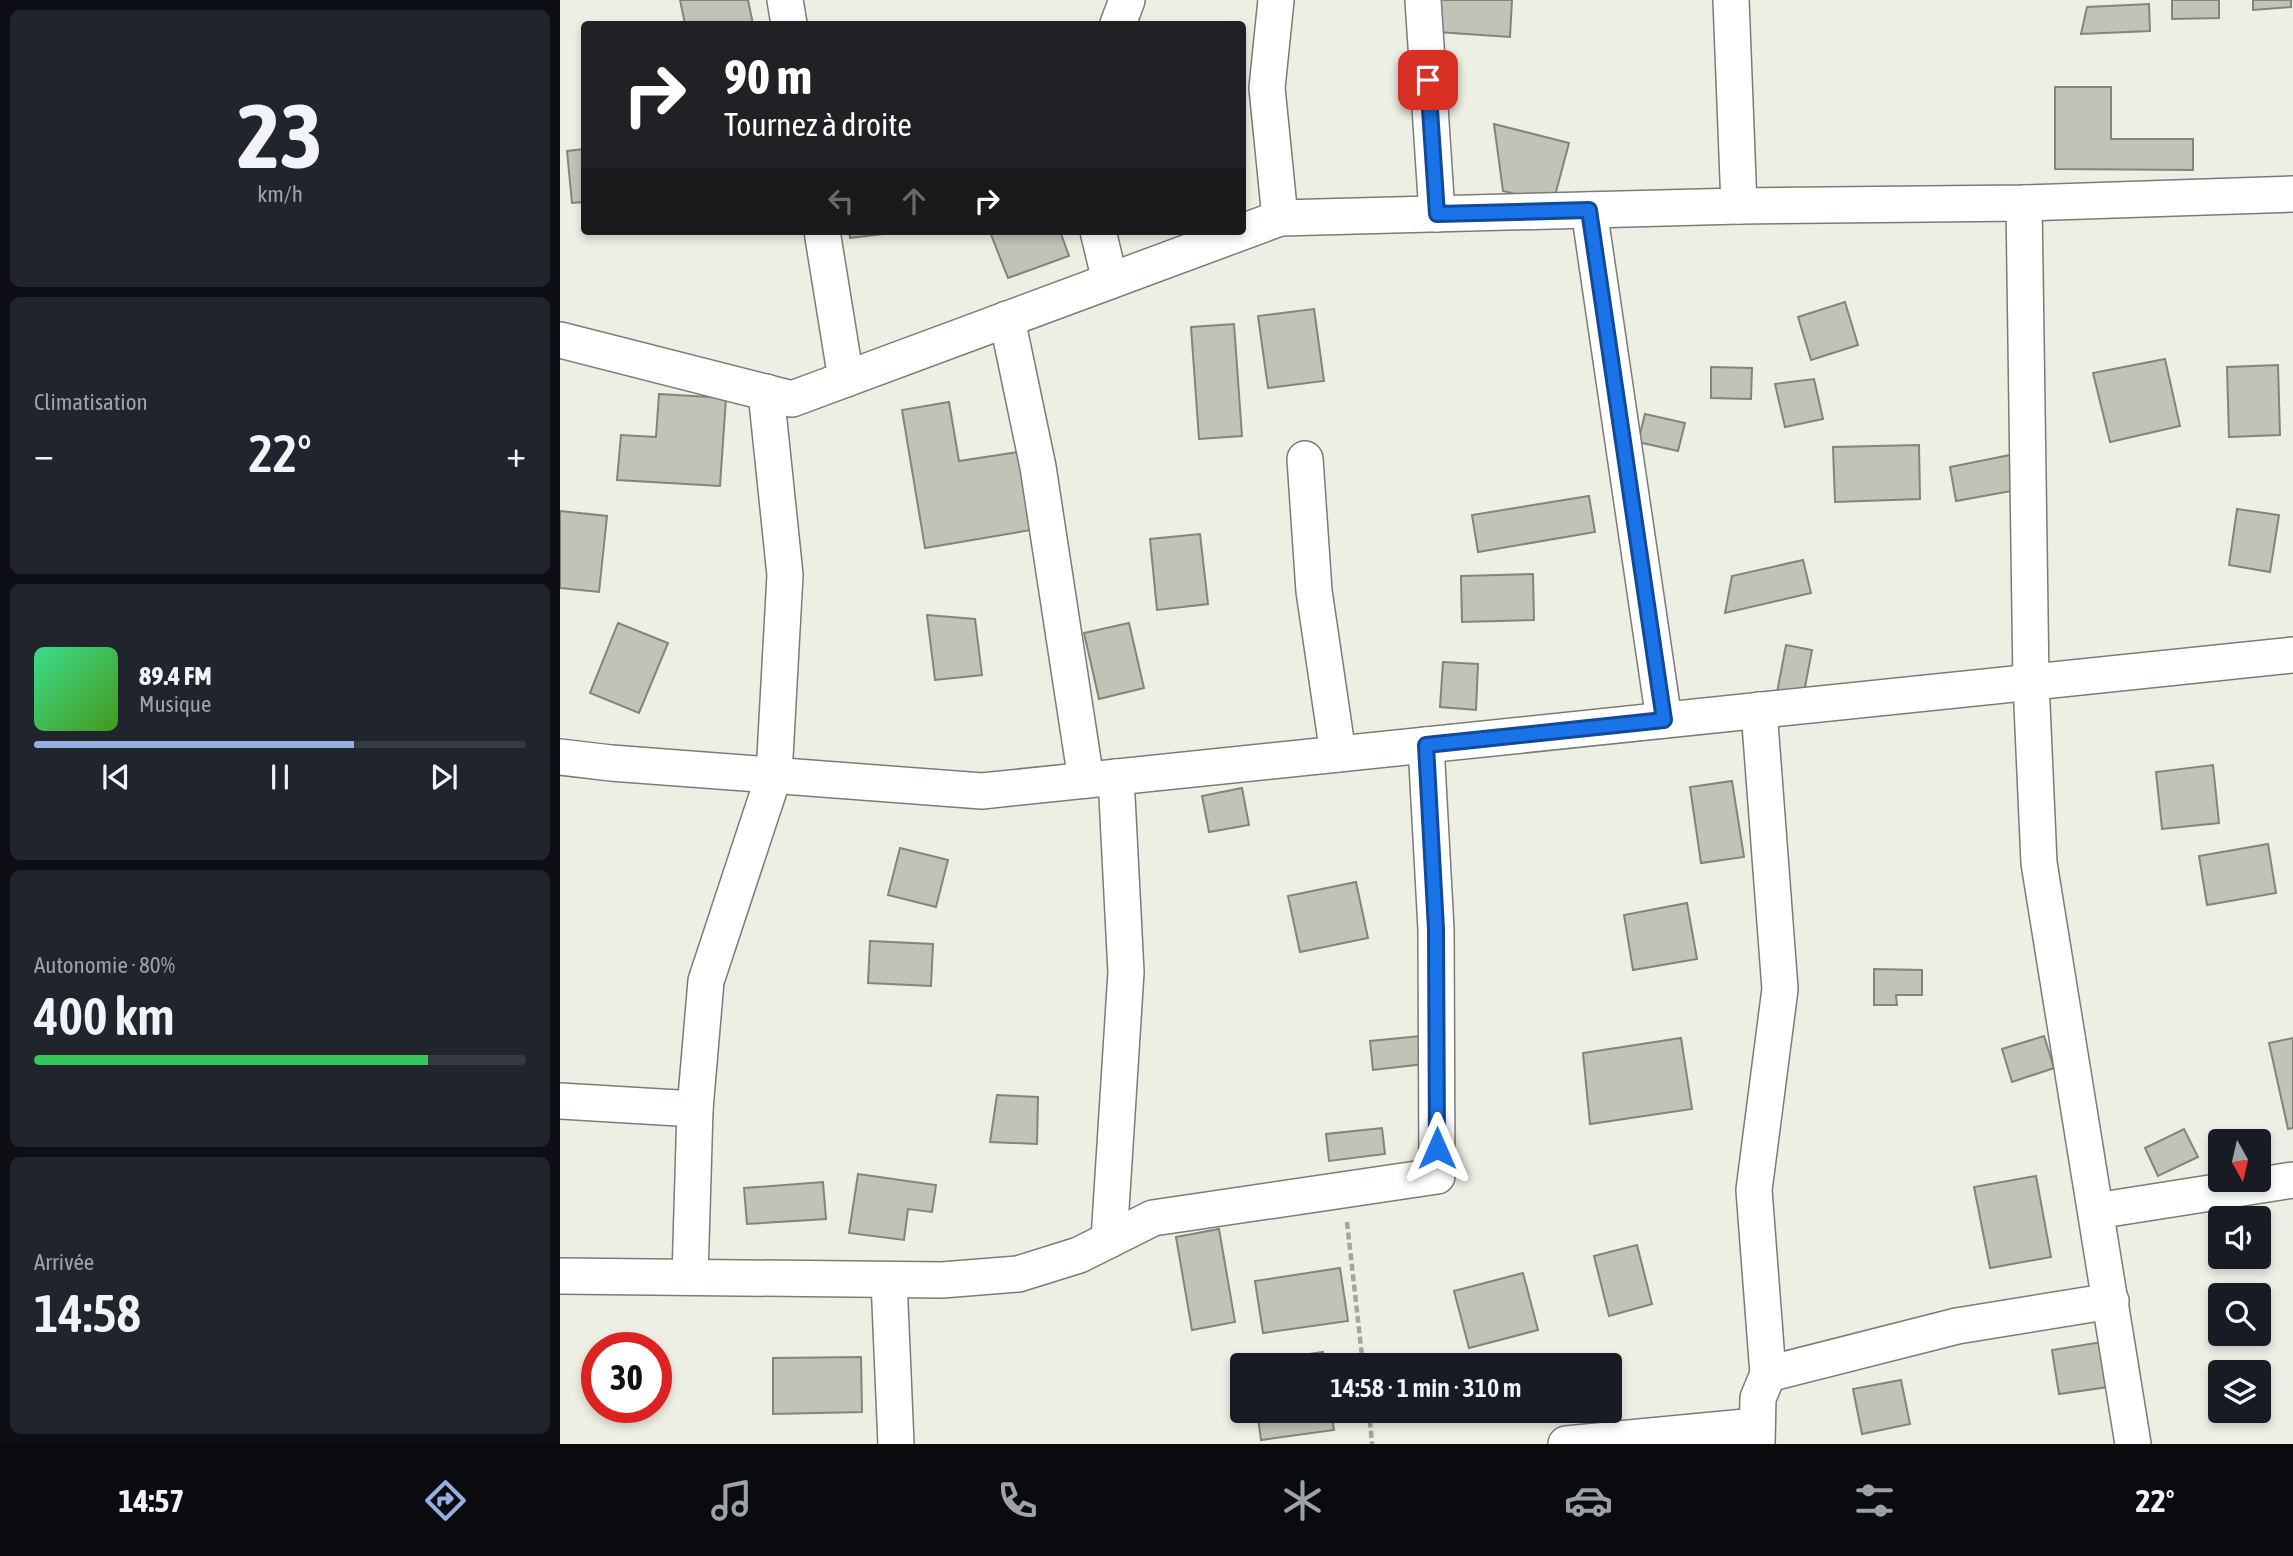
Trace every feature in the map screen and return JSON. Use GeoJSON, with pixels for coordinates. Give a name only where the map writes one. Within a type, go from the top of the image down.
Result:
{"type":"FeatureCollection","features":[{"type":"Feature","properties":{"kind":"street"},"geometry":{"type":"LineString","coordinates":[[785,0],[788,21]]}},
{"type":"Feature","properties":{"kind":"street"},"geometry":{"type":"LineString","coordinates":[[1119,21],[1127,0]]}},
{"type":"Feature","properties":{"kind":"street"},"geometry":{"type":"LineString","coordinates":[[1276,0],[1267,88],[1280,218]]}},
{"type":"Feature","properties":{"kind":"street"},"geometry":{"type":"LineString","coordinates":[[1423,0],[1437,214]]}},
{"type":"Feature","properties":{"kind":"street"},"geometry":{"type":"LineString","coordinates":[[1731,0],[1739,206]]}},
{"type":"Feature","properties":{"kind":"street"},"geometry":{"type":"LineString","coordinates":[[1246,231],[1280,218],[1739,206],[2024,203],[2293,194]]}},
{"type":"Feature","properties":{"kind":"street"},"geometry":{"type":"LineString","coordinates":[[2024,203],[2031,682],[2039,863],[2133,1444]]}},
{"type":"Feature","properties":{"kind":"street"},"geometry":{"type":"LineString","coordinates":[[1589,210],[1664,720]]}},
{"type":"Feature","properties":{"kind":"street"},"geometry":{"type":"LineString","coordinates":[[823,235],[846,379]]}},
{"type":"Feature","properties":{"kind":"street"},"geometry":{"type":"LineString","coordinates":[[1099,235],[1110,281]]}},
{"type":"Feature","properties":{"kind":"street"},"geometry":{"type":"LineString","coordinates":[[560,340],[792,399],[1234,235]]}},
{"type":"Feature","properties":{"kind":"street"},"geometry":{"type":"LineString","coordinates":[[1007,319],[1101,778],[1126,972],[1109,1240]]}},
{"type":"Feature","properties":{"kind":"street"},"geometry":{"type":"LineString","coordinates":[[690,1277],[695,1109],[706,981],[774,775],[785,575],[766,392]]}},
{"type":"Feature","properties":{"kind":"street"},"geometry":{"type":"LineString","coordinates":[[1305,459],[1314,591],[1338,754]]}},
{"type":"Feature","properties":{"kind":"street"},"geometry":{"type":"LineString","coordinates":[[560,757],[982,791],[2293,655]]}},
{"type":"Feature","properties":{"kind":"street"},"geometry":{"type":"LineString","coordinates":[[1566,1444],[1757,1435],[1758,1398],[1768,1374],[1754,1190],[1780,989],[1759,710]]}},
{"type":"Feature","properties":{"kind":"street"},"geometry":{"type":"LineString","coordinates":[[560,1276],[942,1280],[1018,1274],[1079,1255],[1153,1218],[1437,1176],[1436,929],[1426,745]]}},
{"type":"Feature","properties":{"kind":"street"},"geometry":{"type":"LineString","coordinates":[[560,1101],[695,1109]]}},
{"type":"Feature","properties":{"kind":"street"},"geometry":{"type":"LineString","coordinates":[[2096,1211],[2293,1180]]}},
{"type":"Feature","properties":{"kind":"street"},"geometry":{"type":"LineString","coordinates":[[890,1280],[896,1444]]}},
{"type":"Feature","properties":{"kind":"street"},"geometry":{"type":"LineString","coordinates":[[1768,1374],[1957,1326],[2111,1301]]}},
{"type":"Feature","properties":{"kind":"path"},"geometry":{"type":"LineString","coordinates":[[1344,1190],[1362,1353]]}},
{"type":"Feature","properties":{"kind":"path"},"geometry":{"type":"LineString","coordinates":[[1370,1423],[1372,1444]]}},
{"type":"Feature","properties":{"kind":"building"},"geometry":{"type":"Polygon","coordinates":[[[680,0],[748,0],[752,21],[684,21],[680,0]]]}},
{"type":"Feature","properties":{"kind":"building"},"geometry":{"type":"Polygon","coordinates":[[[1426,0],[1512,0],[1510,37],[1423,31],[1426,0]]]}},
{"type":"Feature","properties":{"kind":"building"},"geometry":{"type":"Polygon","coordinates":[[[2172,0],[2219,0],[2219,18],[2172,19],[2172,0]]]}},
{"type":"Feature","properties":{"kind":"building"},"geometry":{"type":"Polygon","coordinates":[[[2253,0],[2291,0],[2291,7],[2253,10],[2253,0]]]}},
{"type":"Feature","properties":{"kind":"building"},"geometry":{"type":"Polygon","coordinates":[[[2149,4],[2150,31],[2081,34],[2087,7],[2149,4]]]}},
{"type":"Feature","properties":{"kind":"building"},"geometry":{"type":"Polygon","coordinates":[[[2055,87],[2111,87],[2111,139],[2193,139],[2193,170],[2055,169],[2055,87]]]}},
{"type":"Feature","properties":{"kind":"building"},"geometry":{"type":"Polygon","coordinates":[[[1494,124],[1569,143],[1553,203],[1503,191],[1494,124]]]}},
{"type":"Feature","properties":{"kind":"building"},"geometry":{"type":"Polygon","coordinates":[[[581,149],[581,202],[572,203],[567,151],[581,149]]]}},
{"type":"Feature","properties":{"kind":"building"},"geometry":{"type":"Polygon","coordinates":[[[850,235],[875,235],[850,238],[850,235]]]}},
{"type":"Feature","properties":{"kind":"building"},"geometry":{"type":"Polygon","coordinates":[[[991,235],[1061,235],[1069,256],[1008,278],[991,235]]]}},
{"type":"Feature","properties":{"kind":"building"},"geometry":{"type":"Polygon","coordinates":[[[1845,302],[1858,345],[1811,360],[1798,317],[1845,302]]]}},
{"type":"Feature","properties":{"kind":"building"},"geometry":{"type":"Polygon","coordinates":[[[1314,309],[1324,381],[1268,388],[1258,316],[1314,309]]]}},
{"type":"Feature","properties":{"kind":"building"},"geometry":{"type":"Polygon","coordinates":[[[1234,324],[1242,436],[1199,439],[1191,327],[1234,324]]]}},
{"type":"Feature","properties":{"kind":"building"},"geometry":{"type":"Polygon","coordinates":[[[2165,359],[2180,426],[2110,442],[2093,373],[2165,359]]]}},
{"type":"Feature","properties":{"kind":"building"},"geometry":{"type":"Polygon","coordinates":[[[2278,365],[2280,435],[2229,437],[2227,367],[2278,365]]]}},
{"type":"Feature","properties":{"kind":"building"},"geometry":{"type":"Polygon","coordinates":[[[1711,367],[1752,368],[1751,399],[1711,398],[1711,367]]]}},
{"type":"Feature","properties":{"kind":"building"},"geometry":{"type":"Polygon","coordinates":[[[1814,379],[1823,419],[1785,427],[1775,384],[1814,379]]]}},
{"type":"Feature","properties":{"kind":"building"},"geometry":{"type":"Polygon","coordinates":[[[659,394],[726,398],[720,486],[617,480],[621,435],[656,437],[659,394]]]}},
{"type":"Feature","properties":{"kind":"building"},"geometry":{"type":"Polygon","coordinates":[[[949,402],[959,461],[1018,452],[1031,530],[925,548],[902,410],[949,402]]]}},
{"type":"Feature","properties":{"kind":"building"},"geometry":{"type":"Polygon","coordinates":[[[1645,414],[1685,423],[1678,451],[1638,442],[1645,414]]]}},
{"type":"Feature","properties":{"kind":"building"},"geometry":{"type":"Polygon","coordinates":[[[1919,445],[1920,499],[1835,502],[1833,447],[1919,445]]]}},
{"type":"Feature","properties":{"kind":"building"},"geometry":{"type":"Polygon","coordinates":[[[2010,455],[2017,490],[1956,501],[1950,467],[2010,455]]]}},
{"type":"Feature","properties":{"kind":"building"},"geometry":{"type":"Polygon","coordinates":[[[1589,496],[1595,532],[1478,552],[1472,515],[1589,496]]]}},
{"type":"Feature","properties":{"kind":"building"},"geometry":{"type":"Polygon","coordinates":[[[2237,509],[2279,515],[2270,572],[2229,565],[2237,509]]]}},
{"type":"Feature","properties":{"kind":"building"},"geometry":{"type":"Polygon","coordinates":[[[560,511],[607,516],[599,592],[560,588],[560,511]]]}},
{"type":"Feature","properties":{"kind":"building"},"geometry":{"type":"Polygon","coordinates":[[[1200,534],[1208,604],[1157,610],[1150,539],[1200,534]]]}},
{"type":"Feature","properties":{"kind":"building"},"geometry":{"type":"Polygon","coordinates":[[[1803,560],[1811,593],[1725,613],[1732,576],[1803,560]]]}},
{"type":"Feature","properties":{"kind":"building"},"geometry":{"type":"Polygon","coordinates":[[[1533,574],[1534,620],[1462,622],[1461,576],[1533,574]]]}},
{"type":"Feature","properties":{"kind":"building"},"geometry":{"type":"Polygon","coordinates":[[[927,615],[975,619],[982,675],[935,680],[927,615]]]}},
{"type":"Feature","properties":{"kind":"building"},"geometry":{"type":"Polygon","coordinates":[[[618,623],[668,643],[639,713],[590,693],[618,623]]]}},
{"type":"Feature","properties":{"kind":"building"},"geometry":{"type":"Polygon","coordinates":[[[1129,623],[1144,688],[1099,699],[1084,633],[1129,623]]]}},
{"type":"Feature","properties":{"kind":"building"},"geometry":{"type":"Polygon","coordinates":[[[1786,645],[1812,650],[1802,703],[1776,698],[1786,645]]]}},
{"type":"Feature","properties":{"kind":"building"},"geometry":{"type":"Polygon","coordinates":[[[1443,662],[1478,664],[1476,710],[1440,707],[1443,662]]]}},
{"type":"Feature","properties":{"kind":"building"},"geometry":{"type":"Polygon","coordinates":[[[2213,765],[2219,823],[2162,829],[2156,772],[2213,765]]]}},
{"type":"Feature","properties":{"kind":"building"},"geometry":{"type":"Polygon","coordinates":[[[1732,781],[1744,857],[1701,863],[1690,787],[1732,781]]]}},
{"type":"Feature","properties":{"kind":"building"},"geometry":{"type":"Polygon","coordinates":[[[1242,788],[1249,825],[1209,832],[1202,796],[1242,788]]]}},
{"type":"Feature","properties":{"kind":"building"},"geometry":{"type":"Polygon","coordinates":[[[2268,844],[2276,893],[2207,905],[2199,856],[2268,844]]]}},
{"type":"Feature","properties":{"kind":"building"},"geometry":{"type":"Polygon","coordinates":[[[900,848],[948,860],[936,907],[888,895],[900,848]]]}},
{"type":"Feature","properties":{"kind":"building"},"geometry":{"type":"Polygon","coordinates":[[[1356,882],[1368,938],[1300,952],[1288,896],[1356,882]]]}},
{"type":"Feature","properties":{"kind":"building"},"geometry":{"type":"Polygon","coordinates":[[[1687,903],[1697,959],[1633,970],[1624,915],[1687,903]]]}},
{"type":"Feature","properties":{"kind":"building"},"geometry":{"type":"Polygon","coordinates":[[[870,941],[933,944],[931,986],[868,983],[870,941]]]}},
{"type":"Feature","properties":{"kind":"building"},"geometry":{"type":"Polygon","coordinates":[[[1874,969],[1922,970],[1922,995],[1896,995],[1897,1005],[1874,1005],[1874,969]]]}},
{"type":"Feature","properties":{"kind":"building"},"geometry":{"type":"Polygon","coordinates":[[[1421,1036],[1424,1064],[1373,1070],[1370,1041],[1421,1036]]]}},
{"type":"Feature","properties":{"kind":"building"},"geometry":{"type":"Polygon","coordinates":[[[2044,1036],[2054,1068],[2012,1082],[2002,1049],[2044,1036]]]}},
{"type":"Feature","properties":{"kind":"building"},"geometry":{"type":"Polygon","coordinates":[[[1681,1038],[1692,1109],[1590,1124],[1583,1053],[1681,1038]]]}},
{"type":"Feature","properties":{"kind":"building"},"geometry":{"type":"Polygon","coordinates":[[[2293,1038],[2293,1128],[2288,1129],[2269,1043],[2293,1038]]]}},
{"type":"Feature","properties":{"kind":"building"},"geometry":{"type":"Polygon","coordinates":[[[997,1095],[1038,1097],[1037,1144],[990,1142],[997,1095]]]}},
{"type":"Feature","properties":{"kind":"building"},"geometry":{"type":"Polygon","coordinates":[[[1382,1128],[1385,1154],[1329,1161],[1326,1134],[1382,1128]]]}},
{"type":"Feature","properties":{"kind":"building"},"geometry":{"type":"Polygon","coordinates":[[[2184,1129],[2198,1157],[2158,1176],[2145,1148],[2184,1129]]]}},
{"type":"Feature","properties":{"kind":"building"},"geometry":{"type":"Polygon","coordinates":[[[858,1174],[936,1185],[932,1212],[908,1209],[904,1240],[849,1233],[858,1174]]]}},
{"type":"Feature","properties":{"kind":"building"},"geometry":{"type":"Polygon","coordinates":[[[2036,1176],[2051,1257],[1990,1268],[1974,1187],[2036,1176]]]}},
{"type":"Feature","properties":{"kind":"building"},"geometry":{"type":"Polygon","coordinates":[[[823,1182],[826,1219],[747,1224],[744,1188],[823,1182]]]}},
{"type":"Feature","properties":{"kind":"building"},"geometry":{"type":"Polygon","coordinates":[[[1219,1229],[1235,1322],[1192,1330],[1176,1237],[1219,1229]]]}},
{"type":"Feature","properties":{"kind":"building"},"geometry":{"type":"Polygon","coordinates":[[[1637,1245],[1652,1304],[1609,1316],[1594,1256],[1637,1245]]]}},
{"type":"Feature","properties":{"kind":"building"},"geometry":{"type":"Polygon","coordinates":[[[1340,1268],[1348,1321],[1263,1333],[1255,1281],[1340,1268]]]}},
{"type":"Feature","properties":{"kind":"building"},"geometry":{"type":"Polygon","coordinates":[[[1523,1273],[1538,1330],[1469,1348],[1454,1291],[1523,1273]]]}},
{"type":"Feature","properties":{"kind":"building"},"geometry":{"type":"Polygon","coordinates":[[[2133,1337],[2108,1387],[2059,1394],[2052,1350],[2133,1337]]]}},
{"type":"Feature","properties":{"kind":"building"},"geometry":{"type":"Polygon","coordinates":[[[861,1357],[862,1412],[773,1414],[773,1358],[861,1357]]]}},
{"type":"Feature","properties":{"kind":"building"},"geometry":{"type":"Polygon","coordinates":[[[1901,1380],[1910,1424],[1862,1434],[1853,1389],[1901,1380]]]}},
{"type":"Feature","properties":{"kind":"building"},"geometry":{"type":"Polygon","coordinates":[[[1259,1423],[1333,1423],[1334,1430],[1261,1440],[1259,1423]]]}},
{"type":"Feature","properties":{"kind":"route"},"geometry":{"type":"LineString","coordinates":[[1428,80],[1437,214],[1589,210],[1664,720],[1426,745],[1436,929],[1437,1148]]}}]}
